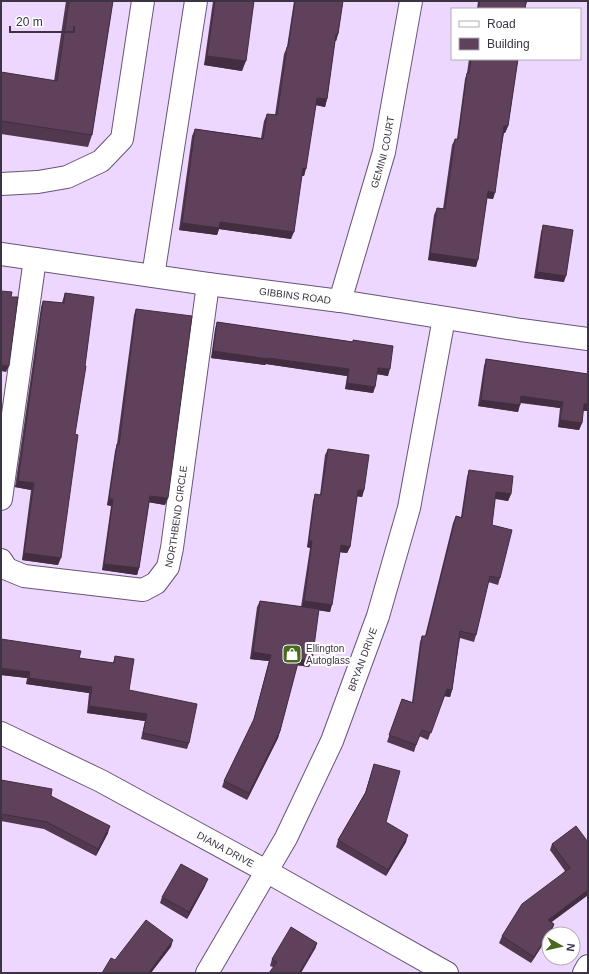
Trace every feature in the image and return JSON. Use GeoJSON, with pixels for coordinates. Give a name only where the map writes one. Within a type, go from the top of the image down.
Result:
{"type":"FeatureCollection","features":[{"type":"Feature","properties":{"kind":"street"},"geometry":{"type":"LineString","coordinates":[[1,184],[38,182],[67,177],[101,161],[122,139],[143,1]]}},
{"type":"Feature","properties":{"kind":"street"},"geometry":{"type":"LineString","coordinates":[[153,276],[196,1]]}},
{"type":"Feature","properties":{"kind":"street","name":"GEMINI COURT"},"geometry":{"type":"LineString","coordinates":[[340,301],[384,152],[411,1]]}},
{"type":"Feature","properties":{"kind":"street","name":"GIBBINS ROAD"},"geometry":{"type":"LineString","coordinates":[[1,254],[208,284],[340,301],[521,330],[588,339]]}},
{"type":"Feature","properties":{"kind":"street"},"geometry":{"type":"LineString","coordinates":[[1,499],[35,259]]}},
{"type":"Feature","properties":{"kind":"street","name":"NORTHBEND CIRCLE"},"geometry":{"type":"LineString","coordinates":[[1,560],[7,569],[24,576],[143,590],[156,583],[168,566],[172,548],[208,284]]}},
{"type":"Feature","properties":{"kind":"street","name":"BRYAN DRIVE"},"geometry":{"type":"LineString","coordinates":[[207,973],[286,838],[332,741],[378,616],[409,508],[444,318]]}},
{"type":"Feature","properties":{"kind":"street","name":"DIANA DRIVE"},"geometry":{"type":"LineString","coordinates":[[1,733],[101,781],[266,871],[447,973]]}},
{"type":"Feature","properties":{"kind":"street"},"geometry":{"type":"LineString","coordinates":[[584,973],[588,966]]}},
{"type":"Feature","properties":{"kind":"building"},"geometry":{"type":"Polygon","coordinates":[[[69,1],[113,1],[92,135],[1,121],[1,72],[57,81],[69,1]]]}},
{"type":"Feature","properties":{"kind":"building"},"geometry":{"type":"Polygon","coordinates":[[[215,1],[254,1],[246,61],[207,56],[215,1]]]}},
{"type":"Feature","properties":{"kind":"building"},"geometry":{"type":"Polygon","coordinates":[[[295,1],[343,1],[338,34],[336,34],[327,99],[317,98],[306,169],[303,168],[294,232],[220,222],[219,228],[182,223],[195,129],[263,139],[267,114],[277,115],[295,1]]]}},
{"type":"Feature","properties":{"kind":"building"},"geometry":{"type":"Polygon","coordinates":[[[480,1],[527,1],[525,8],[478,8],[480,1]]]}},
{"type":"Feature","properties":{"kind":"building"},"geometry":{"type":"Polygon","coordinates":[[[471,60],[518,60],[508,126],[504,126],[495,193],[488,191],[478,260],[430,253],[437,208],[445,209],[455,139],[458,139],[467,73],[469,73],[471,60]]]}},
{"type":"Feature","properties":{"kind":"building"},"geometry":{"type":"Polygon","coordinates":[[[543,225],[573,230],[566,276],[537,272],[543,225]]]}},
{"type":"Feature","properties":{"kind":"building"},"geometry":{"type":"Polygon","coordinates":[[[1,291],[12,292],[11,297],[18,297],[9,366],[1,365],[1,291]]]}},
{"type":"Feature","properties":{"kind":"building"},"geometry":{"type":"Polygon","coordinates":[[[65,293],[94,297],[86,366],[75,434],[78,435],[61,558],[24,553],[34,483],[18,481],[43,301],[64,303],[65,293]]]}},
{"type":"Feature","properties":{"kind":"building"},"geometry":{"type":"Polygon","coordinates":[[[136,309],[192,316],[168,498],[150,496],[139,568],[104,564],[113,499],[109,499],[117,444],[119,445],[136,309]]]}},
{"type":"Feature","properties":{"kind":"building"},"geometry":{"type":"Polygon","coordinates":[[[217,322],[353,342],[353,340],[393,346],[390,369],[378,368],[375,387],[347,383],[349,369],[213,351],[217,322]]]}},
{"type":"Feature","properties":{"kind":"building"},"geometry":{"type":"Polygon","coordinates":[[[486,359],[588,374],[588,404],[584,404],[582,423],[560,420],[563,402],[521,396],[520,405],[481,400],[486,359]]]}},
{"type":"Feature","properties":{"kind":"building"},"geometry":{"type":"Polygon","coordinates":[[[328,449],[369,455],[364,490],[358,490],[350,547],[341,545],[332,605],[304,601],[312,541],[309,541],[315,494],[321,495],[328,449]]]}},
{"type":"Feature","properties":{"kind":"building"},"geometry":{"type":"Polygon","coordinates":[[[469,470],[513,476],[511,494],[496,492],[492,525],[512,530],[500,578],[490,576],[476,635],[460,631],[452,690],[447,689],[431,733],[422,730],[416,745],[389,735],[402,699],[413,703],[422,636],[426,636],[456,516],[462,518],[469,470]]]}},
{"type":"Feature","properties":{"kind":"building"},"geometry":{"type":"Polygon","coordinates":[[[260,601],[319,609],[312,661],[299,659],[280,731],[249,793],[224,781],[254,719],[271,655],[253,652],[260,601]]]}},
{"type":"Feature","properties":{"kind":"building"},"geometry":{"type":"Polygon","coordinates":[[[1,639],[81,651],[79,658],[114,663],[115,656],[134,659],[129,690],[197,704],[189,743],[143,733],[147,714],[89,706],[92,687],[29,678],[30,672],[1,668],[1,639]]]}},
{"type":"Feature","properties":{"kind":"building"},"geometry":{"type":"Polygon","coordinates":[[[374,764],[400,771],[386,822],[408,835],[388,870],[338,840],[366,792],[374,764]]]}},
{"type":"Feature","properties":{"kind":"building"},"geometry":{"type":"Polygon","coordinates":[[[1,780],[52,789],[51,796],[110,826],[98,849],[47,822],[1,814],[1,780]]]}},
{"type":"Feature","properties":{"kind":"building"},"geometry":{"type":"Polygon","coordinates":[[[576,826],[588,842],[588,890],[548,920],[554,924],[553,926],[541,926],[541,945],[534,957],[502,936],[522,904],[570,868],[552,844],[576,826]]]}},
{"type":"Feature","properties":{"kind":"building"},"geometry":{"type":"Polygon","coordinates":[[[181,864],[208,879],[189,912],[162,897],[181,864]]]}},
{"type":"Feature","properties":{"kind":"building"},"geometry":{"type":"Polygon","coordinates":[[[146,920],[173,940],[148,973],[102,973],[111,958],[115,960],[146,920]]]}},
{"type":"Feature","properties":{"kind":"building"},"geometry":{"type":"Polygon","coordinates":[[[291,927],[317,943],[299,973],[269,973],[277,962],[272,959],[291,927]]]}},
{"type":"Feature","properties":{"kind":"place","name":"Ellington Autoglass"},"geometry":{"type":"Point","coordinates":[292,654]}}]}
